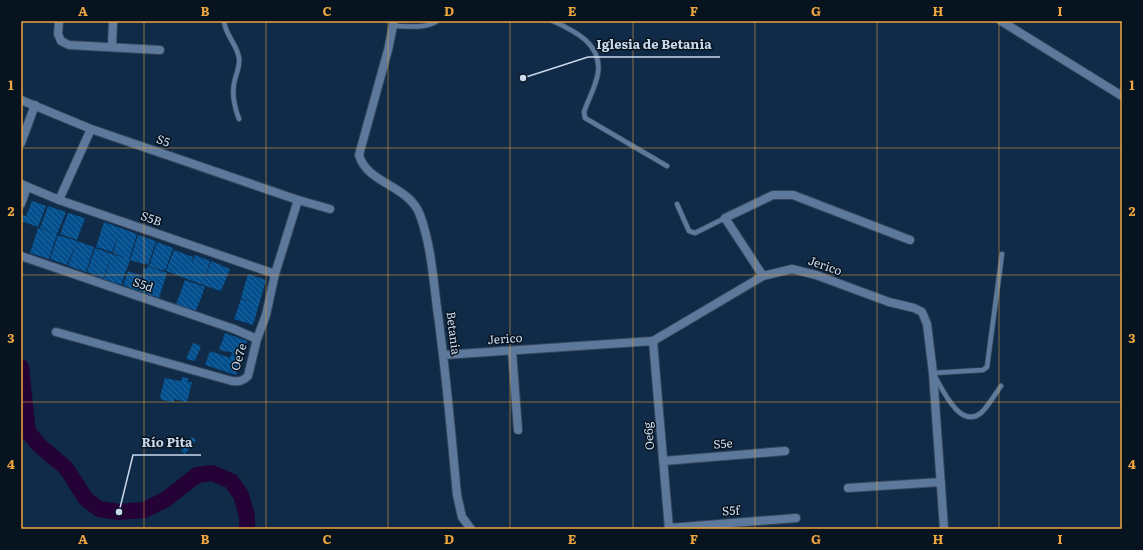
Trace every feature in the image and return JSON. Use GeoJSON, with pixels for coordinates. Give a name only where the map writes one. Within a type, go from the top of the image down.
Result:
{"type":"FeatureCollection","features":[{"type":"Feature","properties":{"kind":"street"},"geometry":{"type":"LineString","coordinates":[[59,21],[58,34],[61,41],[70,45],[160,50]]}},
{"type":"Feature","properties":{"kind":"street"},"geometry":{"type":"LineString","coordinates":[[112,47],[113,21]]}},
{"type":"Feature","properties":{"kind":"street"},"geometry":{"type":"LineString","coordinates":[[1001,21],[1122,96]]}},
{"type":"Feature","properties":{"kind":"street","name":"Betania"},"geometry":{"type":"LineString","coordinates":[[393,23],[388,50],[359,151],[362,165],[378,179],[404,194],[419,213],[425,231],[431,257],[444,355],[457,495],[462,517],[470,529]]}},
{"type":"Feature","properties":{"kind":"street","name":"S5"},"geometry":{"type":"LineString","coordinates":[[21,100],[91,128],[298,200],[330,209]]}},
{"type":"Feature","properties":{"kind":"street"},"geometry":{"type":"LineString","coordinates":[[21,143],[36,105]]}},
{"type":"Feature","properties":{"kind":"street"},"geometry":{"type":"LineString","coordinates":[[59,200],[91,128]]}},
{"type":"Feature","properties":{"kind":"street"},"geometry":{"type":"LineString","coordinates":[[21,204],[24,186]]}},
{"type":"Feature","properties":{"kind":"street","name":"S5B"},"geometry":{"type":"LineString","coordinates":[[24,186],[59,200],[275,274]]}},
{"type":"Feature","properties":{"kind":"street"},"geometry":{"type":"LineString","coordinates":[[763,276],[725,218],[773,195],[793,195],[910,240]]}},
{"type":"Feature","properties":{"kind":"street","name":"Oe7e"},"geometry":{"type":"LineString","coordinates":[[56,332],[240,382],[248,376],[257,339],[266,315],[275,274],[298,200]]}},
{"type":"Feature","properties":{"kind":"street","name":"S5d"},"geometry":{"type":"LineString","coordinates":[[21,256],[234,329],[257,339]]}},
{"type":"Feature","properties":{"kind":"street","name":"Jerico"},"geometry":{"type":"LineString","coordinates":[[444,355],[653,341],[763,276],[784,270],[799,270],[889,302],[917,309],[922,312],[928,324],[944,529]]}},
{"type":"Feature","properties":{"kind":"street","name":"Oe6g"},"geometry":{"type":"LineString","coordinates":[[653,341],[669,528]]}},
{"type":"Feature","properties":{"kind":"street"},"geometry":{"type":"LineString","coordinates":[[512,351],[518,430]]}},
{"type":"Feature","properties":{"kind":"street","name":"S5e"},"geometry":{"type":"LineString","coordinates":[[663,461],[785,451]]}},
{"type":"Feature","properties":{"kind":"street"},"geometry":{"type":"LineString","coordinates":[[848,488],[941,482]]}},
{"type":"Feature","properties":{"kind":"street","name":"S5f"},"geometry":{"type":"LineString","coordinates":[[669,528],[796,518]]}},
{"type":"Feature","properties":{"kind":"lane"},"geometry":{"type":"LineString","coordinates":[[224,21],[225,30],[238,52],[240,60],[234,82],[233,96],[239,119]]}},
{"type":"Feature","properties":{"kind":"lane"},"geometry":{"type":"LineString","coordinates":[[393,23],[431,24],[437,21]]}},
{"type":"Feature","properties":{"kind":"lane"},"geometry":{"type":"LineString","coordinates":[[553,21],[580,34],[592,47],[598,60],[598,75],[584,112],[585,118],[667,166]]}},
{"type":"Feature","properties":{"kind":"lane"},"geometry":{"type":"LineString","coordinates":[[677,204],[690,231],[695,233],[725,218]]}},
{"type":"Feature","properties":{"kind":"lane"},"geometry":{"type":"LineString","coordinates":[[1001,386],[982,412],[977,415],[965,415],[954,409],[933,373],[983,370],[987,366],[1002,254]]}},
{"type":"Feature","properties":{"kind":"building"},"geometry":{"type":"Polygon","coordinates":[[[32,201],[46,206],[38,227],[21,221],[22,215],[26,216],[32,201]]]}},
{"type":"Feature","properties":{"kind":"building"},"geometry":{"type":"Polygon","coordinates":[[[48,206],[66,212],[57,234],[40,228],[48,206]]]}},
{"type":"Feature","properties":{"kind":"building"},"geometry":{"type":"Polygon","coordinates":[[[68,213],[85,218],[77,240],[60,234],[68,213]]]}},
{"type":"Feature","properties":{"kind":"building"},"geometry":{"type":"Polygon","coordinates":[[[104,222],[137,234],[129,260],[113,253],[118,236],[112,252],[96,247],[104,222]]]}},
{"type":"Feature","properties":{"kind":"building"},"geometry":{"type":"Polygon","coordinates":[[[38,228],[57,234],[49,259],[30,253],[38,228]]]}},
{"type":"Feature","properties":{"kind":"building"},"geometry":{"type":"Polygon","coordinates":[[[58,235],[77,241],[67,265],[50,259],[58,235]]]}},
{"type":"Feature","properties":{"kind":"building"},"geometry":{"type":"Polygon","coordinates":[[[138,235],[156,241],[148,265],[130,260],[138,235]]]}},
{"type":"Feature","properties":{"kind":"building"},"geometry":{"type":"Polygon","coordinates":[[[77,241],[94,247],[86,272],[68,266],[77,241]]]}},
{"type":"Feature","properties":{"kind":"building"},"geometry":{"type":"Polygon","coordinates":[[[157,242],[173,248],[165,271],[149,266],[157,242]]]}},
{"type":"Feature","properties":{"kind":"building"},"geometry":{"type":"Polygon","coordinates":[[[95,248],[112,254],[103,279],[87,272],[95,248]]]}},
{"type":"Feature","properties":{"kind":"building"},"geometry":{"type":"Polygon","coordinates":[[[174,250],[193,257],[192,263],[195,255],[210,261],[203,285],[166,271],[174,250]]]}},
{"type":"Feature","properties":{"kind":"building"},"geometry":{"type":"Polygon","coordinates":[[[112,254],[130,260],[121,285],[104,279],[112,254]]]}},
{"type":"Feature","properties":{"kind":"building"},"geometry":{"type":"Polygon","coordinates":[[[211,261],[230,269],[221,291],[203,285],[211,261]]]}},
{"type":"Feature","properties":{"kind":"building"},"geometry":{"type":"Polygon","coordinates":[[[148,266],[167,273],[159,298],[139,291],[143,279],[143,270],[144,268],[147,269],[148,266]]]}},
{"type":"Feature","properties":{"kind":"building"},"geometry":{"type":"Polygon","coordinates":[[[128,271],[142,276],[138,291],[123,285],[128,271]]]}},
{"type":"Feature","properties":{"kind":"building"},"geometry":{"type":"Polygon","coordinates":[[[248,274],[266,280],[253,325],[234,319],[241,299],[254,303],[241,298],[248,274]]]}},
{"type":"Feature","properties":{"kind":"building"},"geometry":{"type":"Polygon","coordinates":[[[185,280],[205,287],[196,311],[176,305],[185,280]]]}},
{"type":"Feature","properties":{"kind":"building"},"geometry":{"type":"Polygon","coordinates":[[[225,333],[247,341],[242,353],[240,352],[239,354],[219,350],[225,333]]]}},
{"type":"Feature","properties":{"kind":"building"},"geometry":{"type":"Polygon","coordinates":[[[193,343],[201,346],[195,361],[186,359],[193,343]]]}},
{"type":"Feature","properties":{"kind":"building"},"geometry":{"type":"Polygon","coordinates":[[[210,351],[230,358],[232,353],[242,356],[236,375],[205,365],[210,351]]]}},
{"type":"Feature","properties":{"kind":"building"},"geometry":{"type":"Polygon","coordinates":[[[182,377],[188,378],[188,382],[192,382],[187,402],[174,399],[174,402],[162,400],[160,397],[165,378],[179,381],[182,380],[182,377]]]}},
{"type":"Feature","properties":{"kind":"building"},"geometry":{"type":"Polygon","coordinates":[[[192,437],[196,440],[185,454],[181,451],[192,437]]]}},
{"type":"Feature","properties":{"kind":"waterway"},"geometry":{"type":"LineString","coordinates":[[21,367],[28,432],[39,445],[66,468],[86,499],[99,509],[119,512],[144,510],[165,500],[197,475],[212,473],[231,481],[241,495],[247,516],[247,529]]}},
{"type":"Feature","properties":{"kind":"place","name":"Iglesia de Betania"},"geometry":{"type":"Point","coordinates":[523,78]}},
{"type":"Feature","properties":{"kind":"place","name":"Río Pita"},"geometry":{"type":"Point","coordinates":[119,512]}}]}
